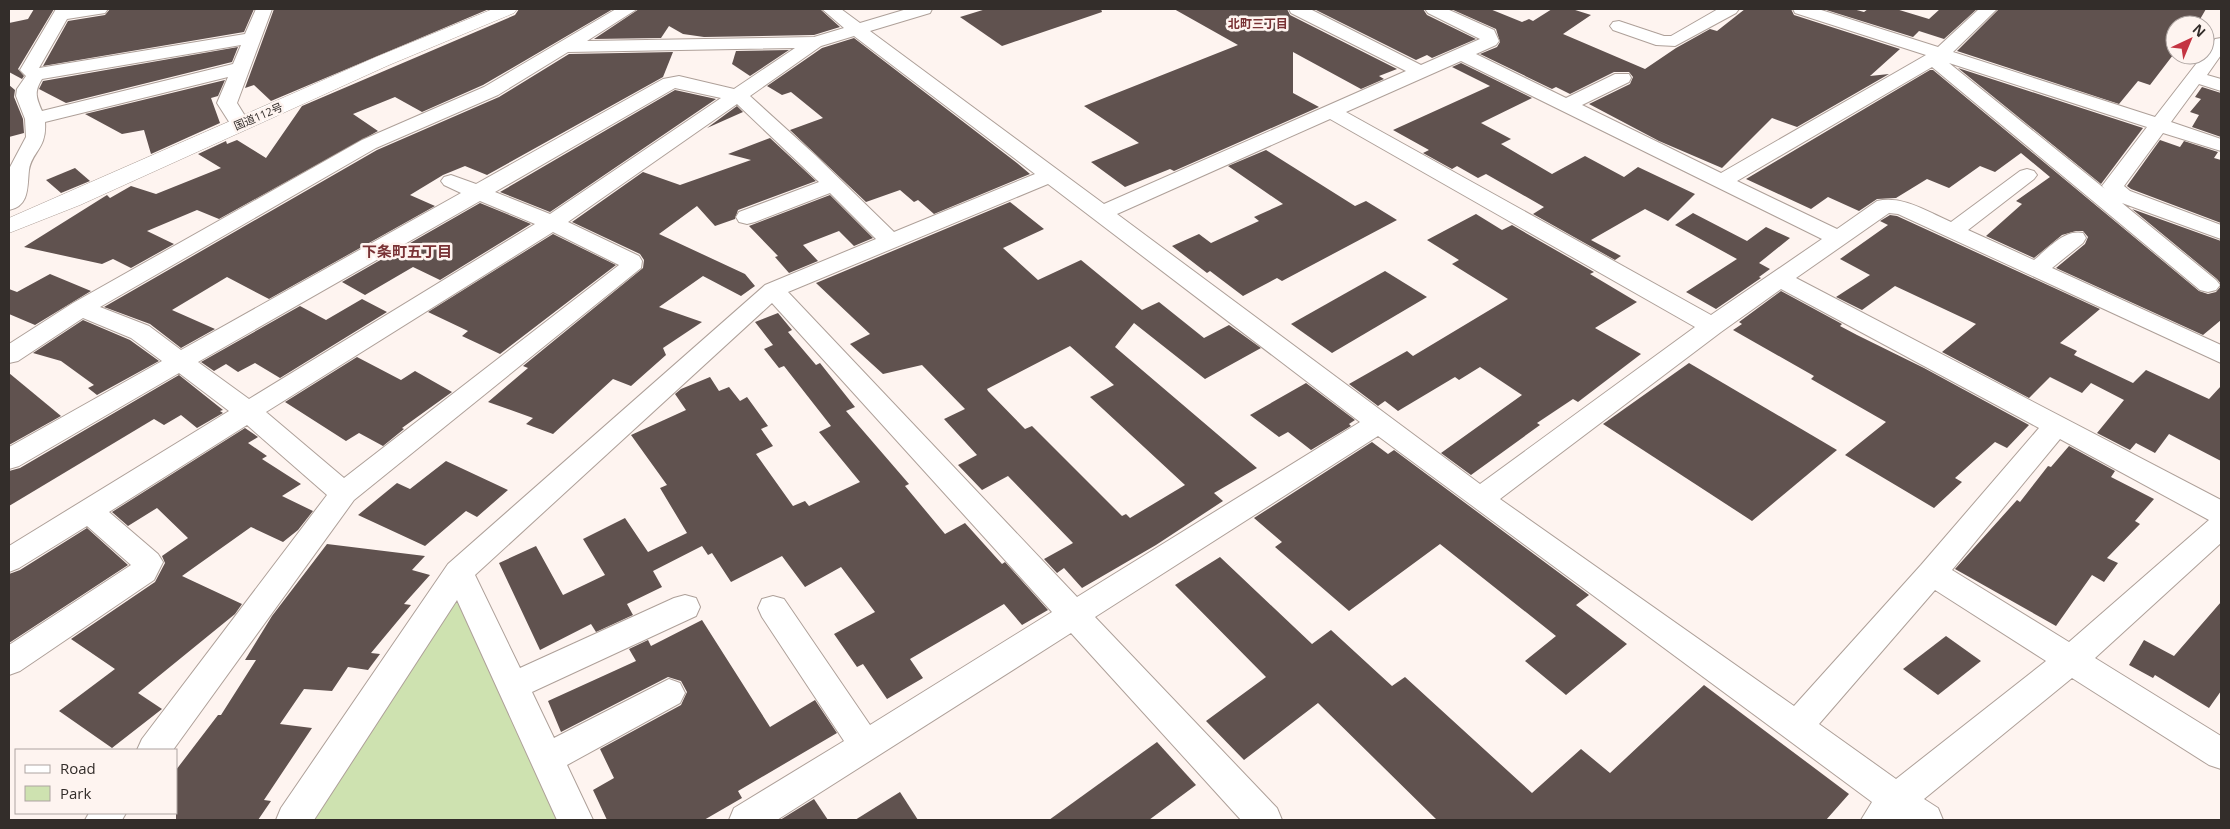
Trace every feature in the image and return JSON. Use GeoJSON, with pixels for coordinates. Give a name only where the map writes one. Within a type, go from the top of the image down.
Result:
{"type":"FeatureCollection","features":[{"type":"Feature","properties":{"kind":"highway","name":"国道112号"},"geometry":{"type":"LineString","coordinates":[[9,226],[59,206],[240,124],[508,9]]}},
{"type":"Feature","properties":{"kind":"street"},"geometry":{"type":"LineString","coordinates":[[99,9],[63,12],[29,70],[36,74],[253,38]]}},
{"type":"Feature","properties":{"kind":"street"},"geometry":{"type":"LineString","coordinates":[[240,124],[227,103],[264,9]]}},
{"type":"Feature","properties":{"kind":"street"},"geometry":{"type":"LineString","coordinates":[[9,355],[81,308],[369,144],[490,92],[628,9]]}},
{"type":"Feature","properties":{"kind":"street"},"geometry":{"type":"LineString","coordinates":[[830,9],[1049,176],[1480,499],[1797,726],[1888,810],[1925,820]]}},
{"type":"Feature","properties":{"kind":"street"},"geometry":{"type":"LineString","coordinates":[[9,560],[552,224],[815,42],[855,28],[924,9]]}},
{"type":"Feature","properties":{"kind":"street"},"geometry":{"type":"LineString","coordinates":[[1297,9],[1420,72],[1490,42],[1488,34],[1434,9]]}},
{"type":"Feature","properties":{"kind":"street"},"geometry":{"type":"LineString","coordinates":[[1460,20],[1480,9]]}},
{"type":"Feature","properties":{"kind":"street"},"geometry":{"type":"LineString","coordinates":[[1619,26],[1662,41],[1675,41],[1730,9]]}},
{"type":"Feature","properties":{"kind":"street"},"geometry":{"type":"LineString","coordinates":[[1801,9],[1937,57],[2221,145]]}},
{"type":"Feature","properties":{"kind":"street"},"geometry":{"type":"LineString","coordinates":[[1722,181],[1937,57],[1989,9]]}},
{"type":"Feature","properties":{"kind":"street"},"geometry":{"type":"LineString","coordinates":[[562,48],[815,42]]}},
{"type":"Feature","properties":{"kind":"street"},"geometry":{"type":"LineString","coordinates":[[2221,43],[2112,186],[2122,196],[2221,232]]}},
{"type":"Feature","properties":{"kind":"street"},"geometry":{"type":"LineString","coordinates":[[1462,54],[1839,239]]}},
{"type":"Feature","properties":{"kind":"street"},"geometry":{"type":"LineString","coordinates":[[1937,57],[2208,285]]}},
{"type":"Feature","properties":{"kind":"street"},"geometry":{"type":"LineString","coordinates":[[35,119],[241,68]]}},
{"type":"Feature","properties":{"kind":"street"},"geometry":{"type":"LineString","coordinates":[[9,204],[18,193],[19,169],[36,137],[35,119],[26,96],[26,89],[36,74]]}},
{"type":"Feature","properties":{"kind":"street"},"geometry":{"type":"LineString","coordinates":[[2195,77],[2221,86]]}},
{"type":"Feature","properties":{"kind":"street"},"geometry":{"type":"LineString","coordinates":[[1567,105],[1622,78]]}},
{"type":"Feature","properties":{"kind":"street"},"geometry":{"type":"LineString","coordinates":[[9,459],[670,83],[679,82],[739,96],[890,240]]}},
{"type":"Feature","properties":{"kind":"street"},"geometry":{"type":"LineString","coordinates":[[1332,112],[1712,326]]}},
{"type":"Feature","properties":{"kind":"street"},"geometry":{"type":"LineString","coordinates":[[1953,231],[2027,175]]}},
{"type":"Feature","properties":{"kind":"street"},"geometry":{"type":"LineString","coordinates":[[294,820],[459,572],[772,290],[1049,176]]}},
{"type":"Feature","properties":{"kind":"street"},"geometry":{"type":"LineString","coordinates":[[155,749],[344,493],[630,268],[631,261],[552,224],[451,181]]}},
{"type":"Feature","properties":{"kind":"street"},"geometry":{"type":"LineString","coordinates":[[747,217],[833,184]]}},
{"type":"Feature","properties":{"kind":"street"},"geometry":{"type":"LineString","coordinates":[[1480,499],[1712,326],[1885,206],[1902,208],[2221,354]]}},
{"type":"Feature","properties":{"kind":"street"},"geometry":{"type":"LineString","coordinates":[[2037,269],[2076,238]]}},
{"type":"Feature","properties":{"kind":"street"},"geometry":{"type":"LineString","coordinates":[[1780,279],[2221,513]]}},
{"type":"Feature","properties":{"kind":"street"},"geometry":{"type":"LineString","coordinates":[[772,290],[1264,820]]}},
{"type":"Feature","properties":{"kind":"street"},"geometry":{"type":"LineString","coordinates":[[81,308],[140,332],[249,412],[344,493]]}},
{"type":"Feature","properties":{"kind":"street"},"geometry":{"type":"LineString","coordinates":[[747,820],[1379,423]]}},
{"type":"Feature","properties":{"kind":"street"},"geometry":{"type":"LineString","coordinates":[[1797,726],[1932,574],[2056,426]]}},
{"type":"Feature","properties":{"kind":"street"},"geometry":{"type":"LineString","coordinates":[[9,662],[143,572],[148,562],[89,511]]}},
{"type":"Feature","properties":{"kind":"street"},"geometry":{"type":"LineString","coordinates":[[1888,810],[2071,660],[2221,526]]}},
{"type":"Feature","properties":{"kind":"street"},"geometry":{"type":"LineString","coordinates":[[459,572],[575,820]]}},
{"type":"Feature","properties":{"kind":"street"},"geometry":{"type":"LineString","coordinates":[[1932,574],[2221,754]]}},
{"type":"Feature","properties":{"kind":"street"},"geometry":{"type":"LineString","coordinates":[[512,686],[685,606]]}},
{"type":"Feature","properties":{"kind":"street"},"geometry":{"type":"LineString","coordinates":[[773,608],[866,745]]}},
{"type":"Feature","properties":{"kind":"street"},"geometry":{"type":"LineString","coordinates":[[546,759],[669,693]]}},
{"type":"Feature","properties":{"kind":"lane"},"geometry":{"type":"LineString","coordinates":[[1100,214],[1420,72]]}},
{"type":"Feature","properties":{"kind":"green space"},"geometry":{"type":"Polygon","coordinates":[[[459,572],[575,820],[294,820],[459,572]]]}},
{"type":"Feature","properties":{"kind":"building"},"geometry":{"type":"Polygon","coordinates":[[[34,9],[54,9],[18,69],[24,76],[22,79],[9,72],[9,23],[28,19],[34,9]]]}},
{"type":"Feature","properties":{"kind":"building"},"geometry":{"type":"Polygon","coordinates":[[[110,9],[254,9],[244,32],[43,66],[68,21],[105,15],[110,9]]]}},
{"type":"Feature","properties":{"kind":"building"},"geometry":{"type":"Polygon","coordinates":[[[274,9],[489,9],[271,101],[254,85],[245,88],[274,9]]]}},
{"type":"Feature","properties":{"kind":"building"},"geometry":{"type":"Polygon","coordinates":[[[519,9],[613,9],[483,85],[422,112],[395,97],[353,114],[378,131],[219,219],[197,210],[147,231],[174,244],[131,268],[113,259],[102,264],[24,247],[107,195],[110,198],[131,186],[156,194],[221,168],[198,154],[226,141],[227,144],[237,140],[266,158],[302,106],[515,15],[519,9]]]}},
{"type":"Feature","properties":{"kind":"building"},"geometry":{"type":"Polygon","coordinates":[[[639,9],[820,9],[840,27],[814,35],[704,37],[683,34],[669,26],[661,38],[594,39],[639,9]]]}},
{"type":"Feature","properties":{"kind":"building"},"geometry":{"type":"Polygon","coordinates":[[[986,9],[1101,9],[1102,12],[1002,46],[960,17],[986,9]]]}},
{"type":"Feature","properties":{"kind":"building"},"geometry":{"type":"Polygon","coordinates":[[[1174,9],[1287,9],[1290,15],[1397,69],[1379,76],[1384,79],[1361,89],[1293,52],[1293,93],[1319,107],[1174,171],[1170,169],[1125,187],[1091,162],[1139,143],[1084,106],[1238,45],[1174,9]]]}},
{"type":"Feature","properties":{"kind":"building"},"geometry":{"type":"Polygon","coordinates":[[[1314,9],[1423,9],[1427,15],[1476,39],[1432,58],[1427,55],[1416,60],[1314,9]]]}},
{"type":"Feature","properties":{"kind":"building"},"geometry":{"type":"Polygon","coordinates":[[[1451,9],[1490,9],[1522,22],[1529,19],[1533,21],[1552,9],[1572,9],[1591,15],[1563,34],[1645,69],[1676,48],[1710,29],[1717,31],[1745,9],[1791,9],[1794,15],[1900,49],[1870,76],[1889,74],[1797,127],[1772,118],[1722,168],[1659,141],[1589,104],[1630,84],[1633,77],[1629,72],[1614,72],[1570,94],[1556,87],[1552,89],[1480,54],[1497,47],[1500,42],[1496,29],[1451,9]]]}},
{"type":"Feature","properties":{"kind":"building"},"geometry":{"type":"Polygon","coordinates":[[[1823,9],[1853,9],[1864,12],[1868,9],[1896,9],[1929,19],[1940,9],[1977,9],[1944,39],[1919,31],[1913,37],[1823,9]]]}},
{"type":"Feature","properties":{"kind":"building"},"geometry":{"type":"Polygon","coordinates":[[[1999,9],[2206,9],[2202,15],[2165,15],[2165,65],[2150,85],[2138,81],[2119,104],[1957,51],[1999,9]]]}},
{"type":"Feature","properties":{"kind":"building"},"geometry":{"type":"Polygon","coordinates":[[[854,38],[1030,174],[934,214],[918,200],[914,202],[900,190],[866,202],[790,130],[823,118],[791,92],[782,95],[767,86],[822,48],[854,38]]]}},
{"type":"Feature","properties":{"kind":"building"},"geometry":{"type":"Polygon","coordinates":[[[238,47],[232,62],[66,103],[39,89],[43,81],[238,47]]]}},
{"type":"Feature","properties":{"kind":"building"},"geometry":{"type":"Polygon","coordinates":[[[789,50],[750,76],[732,64],[736,51],[789,50]]]}},
{"type":"Feature","properties":{"kind":"building"},"geometry":{"type":"Polygon","coordinates":[[[673,52],[663,77],[487,175],[465,166],[443,175],[410,195],[435,206],[269,299],[227,277],[172,310],[215,329],[181,348],[150,324],[104,307],[377,150],[499,97],[569,54],[673,52]]]}},
{"type":"Feature","properties":{"kind":"building"},"geometry":{"type":"Polygon","coordinates":[[[1461,63],[1532,98],[1481,123],[1511,139],[1501,144],[1552,174],[1585,156],[1624,177],[1638,167],[1695,194],[1668,221],[1645,209],[1591,240],[1621,256],[1615,260],[1533,214],[1544,207],[1486,174],[1478,178],[1457,166],[1452,169],[1423,153],[1429,150],[1393,130],[1490,86],[1452,67],[1461,63]]]}},
{"type":"Feature","properties":{"kind":"building"},"geometry":{"type":"Polygon","coordinates":[[[1958,68],[2143,128],[2101,184],[1958,68]]]}},
{"type":"Feature","properties":{"kind":"building"},"geometry":{"type":"Polygon","coordinates":[[[1930,70],[1933,70],[2199,291],[2208,294],[2216,292],[2221,286],[2221,320],[2203,335],[2056,268],[2085,244],[2088,237],[2083,231],[2062,235],[2034,258],[1986,236],[2022,204],[2016,201],[2050,177],[2021,153],[1995,172],[1980,166],[1949,188],[1927,179],[1896,198],[1877,199],[1859,211],[1828,197],[1811,209],[1746,179],[1930,70]]]}},
{"type":"Feature","properties":{"kind":"building"},"geometry":{"type":"Polygon","coordinates":[[[225,80],[218,96],[211,98],[220,123],[151,154],[144,130],[122,134],[85,114],[225,80]]]}},
{"type":"Feature","properties":{"kind":"building"},"geometry":{"type":"Polygon","coordinates":[[[9,85],[15,90],[14,97],[23,119],[24,133],[9,137],[9,85]]]}},
{"type":"Feature","properties":{"kind":"building"},"geometry":{"type":"Polygon","coordinates":[[[2202,87],[2221,93],[2221,137],[2192,127],[2199,115],[2190,112],[2201,99],[2195,97],[2202,87]]]}},
{"type":"Feature","properties":{"kind":"building"},"geometry":{"type":"Polygon","coordinates":[[[675,90],[716,99],[550,212],[500,192],[675,90]]]}},
{"type":"Feature","properties":{"kind":"building"},"geometry":{"type":"Polygon","coordinates":[[[737,106],[743,112],[707,128],[737,106]]]}},
{"type":"Feature","properties":{"kind":"building"},"geometry":{"type":"Polygon","coordinates":[[[770,138],[816,181],[738,210],[735,219],[715,226],[697,206],[659,234],[745,274],[755,286],[741,296],[703,276],[659,307],[702,322],[663,348],[666,355],[631,386],[613,379],[553,434],[526,424],[533,418],[488,402],[528,368],[523,366],[643,268],[644,260],[640,254],[572,222],[643,172],[680,185],[751,160],[728,154],[770,138]]]}},
{"type":"Feature","properties":{"kind":"building"},"geometry":{"type":"Polygon","coordinates":[[[2160,140],[2180,147],[2184,141],[2218,152],[2214,158],[2221,160],[2221,223],[2127,186],[2160,140]]]}},
{"type":"Feature","properties":{"kind":"building"},"geometry":{"type":"Polygon","coordinates":[[[1266,150],[1355,206],[1366,201],[1397,220],[1282,281],[1277,278],[1243,296],[1210,271],[1207,273],[1172,246],[1199,234],[1211,243],[1259,221],[1254,217],[1283,204],[1228,166],[1266,150]]]}},
{"type":"Feature","properties":{"kind":"building"},"geometry":{"type":"Polygon","coordinates":[[[75,168],[90,181],[61,193],[46,180],[75,168]]]}},
{"type":"Feature","properties":{"kind":"building"},"geometry":{"type":"Polygon","coordinates":[[[830,195],[873,238],[854,246],[839,231],[803,245],[818,261],[789,273],[775,257],[778,256],[749,226],[830,195]]]}},
{"type":"Feature","properties":{"kind":"building"},"geometry":{"type":"Polygon","coordinates":[[[1010,202],[1044,229],[1003,248],[1038,280],[1081,260],[1142,310],[1159,302],[1204,338],[1229,325],[1261,348],[1205,379],[1134,323],[1115,347],[1257,468],[1214,493],[1223,501],[1156,545],[1082,588],[1064,568],[1057,573],[1044,559],[1073,543],[1008,476],[982,490],[958,465],[977,455],[944,419],[965,409],[922,365],[883,374],[850,344],[870,334],[816,283],[1010,202]],[[1070,346],[987,389],[1025,429],[1032,426],[1122,516],[1126,514],[1130,518],[1185,485],[1090,397],[1114,385],[1070,346]]]}},
{"type":"Feature","properties":{"kind":"building"},"geometry":{"type":"Polygon","coordinates":[[[480,203],[531,224],[440,280],[413,267],[365,295],[342,282],[480,203]]]}},
{"type":"Feature","properties":{"kind":"building"},"geometry":{"type":"Polygon","coordinates":[[[2132,209],[2221,241],[2221,284],[2217,279],[2132,209]]]}},
{"type":"Feature","properties":{"kind":"building"},"geometry":{"type":"Polygon","coordinates":[[[1693,213],[1747,241],[1766,227],[1790,238],[1759,263],[1770,269],[1759,277],[1761,278],[1716,309],[1686,292],[1737,259],[1675,225],[1693,213]]]}},
{"type":"Feature","properties":{"kind":"building"},"geometry":{"type":"Polygon","coordinates":[[[1476,214],[1502,230],[1512,225],[1594,272],[1590,274],[1637,302],[1595,328],[1641,354],[1578,402],[1573,399],[1537,423],[1540,425],[1471,475],[1441,453],[1522,395],[1480,367],[1459,380],[1455,377],[1398,411],[1385,401],[1378,406],[1349,384],[1407,351],[1413,356],[1508,299],[1452,264],[1459,260],[1427,240],[1476,214]]]}},
{"type":"Feature","properties":{"kind":"building"},"geometry":{"type":"Polygon","coordinates":[[[1890,215],[1897,216],[2100,309],[2060,343],[2077,351],[2074,355],[2133,383],[2146,370],[2209,399],[2221,386],[2221,461],[2169,434],[2155,453],[2136,443],[2130,450],[2097,433],[2124,400],[2091,383],[2082,393],[2050,377],[2029,398],[1942,352],[1976,324],[1895,286],[1862,310],[1836,297],[1870,275],[1840,259],[1888,225],[1880,221],[1890,215]]]}},
{"type":"Feature","properties":{"kind":"building"},"geometry":{"type":"Polygon","coordinates":[[[553,234],[616,265],[500,354],[462,336],[468,331],[428,312],[553,234]]]}},
{"type":"Feature","properties":{"kind":"building"},"geometry":{"type":"Polygon","coordinates":[[[1385,271],[1427,297],[1332,353],[1291,324],[1385,271]]]}},
{"type":"Feature","properties":{"kind":"building"},"geometry":{"type":"Polygon","coordinates":[[[50,274],[91,291],[35,325],[9,314],[9,289],[17,292],[50,274]]]}},
{"type":"Feature","properties":{"kind":"building"},"geometry":{"type":"Polygon","coordinates":[[[1781,291],[1842,324],[1840,326],[1924,368],[2029,425],[2007,448],[1995,442],[1955,478],[1962,482],[1934,508],[1845,455],[1886,422],[1811,379],[1814,376],[1733,330],[1742,324],[1739,322],[1781,291]]]}},
{"type":"Feature","properties":{"kind":"building"},"geometry":{"type":"Polygon","coordinates":[[[362,299],[387,312],[280,378],[255,363],[238,372],[226,364],[214,371],[201,362],[300,306],[326,320],[362,299]]]}},
{"type":"Feature","properties":{"kind":"building"},"geometry":{"type":"Polygon","coordinates":[[[778,313],[792,330],[788,332],[816,365],[820,363],[855,407],[846,411],[909,484],[905,486],[945,534],[965,523],[1002,564],[1005,562],[1048,610],[1022,625],[1004,604],[910,659],[923,678],[887,699],[863,664],[857,667],[834,634],[875,612],[841,567],[805,587],[782,556],[731,582],[712,553],[708,555],[702,546],[653,571],[662,587],[627,604],[633,615],[596,632],[591,624],[540,650],[499,563],[536,546],[563,595],[605,575],[583,539],[625,518],[648,552],[687,533],[660,488],[667,485],[631,435],[686,410],[675,394],[681,389],[710,377],[719,391],[729,387],[740,401],[747,397],[768,426],[761,429],[773,446],[756,454],[793,506],[805,501],[809,506],[860,482],[819,432],[831,426],[784,366],[779,368],[764,349],[773,345],[755,322],[778,313]]]}},
{"type":"Feature","properties":{"kind":"building"},"geometry":{"type":"Polygon","coordinates":[[[83,320],[130,340],[159,361],[97,395],[88,388],[94,385],[61,361],[33,353],[83,320]]]}},
{"type":"Feature","properties":{"kind":"building"},"geometry":{"type":"Polygon","coordinates":[[[357,357],[401,380],[415,371],[452,392],[402,428],[404,429],[383,446],[359,433],[346,441],[285,402],[357,357]]]}},
{"type":"Feature","properties":{"kind":"building"},"geometry":{"type":"Polygon","coordinates":[[[1689,363],[1837,450],[1752,521],[1603,424],[1689,363]]]}},
{"type":"Feature","properties":{"kind":"building"},"geometry":{"type":"Polygon","coordinates":[[[9,373],[61,416],[9,445],[9,373]]]}},
{"type":"Feature","properties":{"kind":"building"},"geometry":{"type":"Polygon","coordinates":[[[179,375],[223,410],[220,411],[223,413],[197,428],[181,415],[164,425],[154,419],[9,506],[9,471],[20,468],[179,375]]]}},
{"type":"Feature","properties":{"kind":"building"},"geometry":{"type":"Polygon","coordinates":[[[1306,383],[1355,420],[1349,424],[1351,426],[1311,450],[1288,432],[1279,437],[1250,415],[1306,383]]]}},
{"type":"Feature","properties":{"kind":"building"},"geometry":{"type":"Polygon","coordinates":[[[245,428],[258,437],[248,443],[267,456],[262,459],[301,484],[282,496],[313,511],[298,530],[283,542],[251,527],[182,576],[242,604],[235,614],[138,693],[162,709],[112,748],[59,711],[115,669],[71,639],[155,582],[165,563],[162,556],[188,538],[157,508],[128,526],[112,512],[245,428]]]}},
{"type":"Feature","properties":{"kind":"building"},"geometry":{"type":"Polygon","coordinates":[[[1372,442],[1388,454],[1394,450],[1589,595],[1576,605],[1627,644],[1566,695],[1525,661],[1556,636],[1440,544],[1349,611],[1275,547],[1282,542],[1254,518],[1372,442]]]}},
{"type":"Feature","properties":{"kind":"building"},"geometry":{"type":"Polygon","coordinates":[[[2069,446],[2115,471],[2111,477],[2154,499],[2135,521],[2140,524],[2107,558],[2118,563],[2104,582],[2092,575],[2056,626],[1955,569],[2017,500],[2020,502],[2048,466],[2051,467],[2069,446]]]}},
{"type":"Feature","properties":{"kind":"building"},"geometry":{"type":"Polygon","coordinates":[[[446,461],[508,490],[477,517],[466,511],[425,546],[358,515],[397,483],[410,489],[446,461]]]}},
{"type":"Feature","properties":{"kind":"building"},"geometry":{"type":"Polygon","coordinates":[[[87,528],[128,565],[9,643],[9,574],[20,570],[87,528]]]}},
{"type":"Feature","properties":{"kind":"building"},"geometry":{"type":"Polygon","coordinates":[[[327,544],[425,556],[412,570],[430,575],[404,604],[411,605],[371,653],[380,654],[368,670],[348,667],[332,691],[304,689],[280,724],[312,728],[264,800],[271,801],[258,820],[176,820],[176,814],[178,814],[178,767],[218,715],[221,715],[256,660],[245,660],[272,616],[327,544]]]}},
{"type":"Feature","properties":{"kind":"building"},"geometry":{"type":"Polygon","coordinates":[[[1220,557],[1312,644],[1331,630],[1392,686],[1405,677],[1532,793],[1581,749],[1610,773],[1704,685],[1849,794],[1826,820],[1437,820],[1318,703],[1244,760],[1206,721],[1266,677],[1175,585],[1220,557]]]}},
{"type":"Feature","properties":{"kind":"building"},"geometry":{"type":"Polygon","coordinates":[[[2221,602],[2221,691],[2209,708],[2155,675],[2153,678],[2129,665],[2144,640],[2174,656],[2221,602]]]}},
{"type":"Feature","properties":{"kind":"building"},"geometry":{"type":"Polygon","coordinates":[[[702,620],[770,727],[815,700],[837,733],[738,791],[742,798],[704,820],[607,820],[593,790],[614,778],[600,749],[681,705],[687,692],[681,681],[668,677],[561,732],[548,701],[636,661],[629,649],[648,640],[651,646],[702,620]]]}},
{"type":"Feature","properties":{"kind":"building"},"geometry":{"type":"Polygon","coordinates":[[[1946,636],[1981,661],[1938,695],[1903,669],[1946,636]]]}},
{"type":"Feature","properties":{"kind":"building"},"geometry":{"type":"Polygon","coordinates":[[[1157,742],[1196,785],[1149,820],[1049,820],[1157,742]]]}},
{"type":"Feature","properties":{"kind":"building"},"geometry":{"type":"Polygon","coordinates":[[[900,792],[918,820],[855,820],[900,792]]]}},
{"type":"Feature","properties":{"kind":"building"},"geometry":{"type":"Polygon","coordinates":[[[814,799],[828,820],[780,820],[814,799]]]}},
{"type":"Feature","properties":{"kind":"district","name":"北町三丁目"},"geometry":{"type":"Point","coordinates":[1258,23]}},
{"type":"Feature","properties":{"kind":"district","name":"下条町五丁目"},"geometry":{"type":"Point","coordinates":[407,251]}}]}
